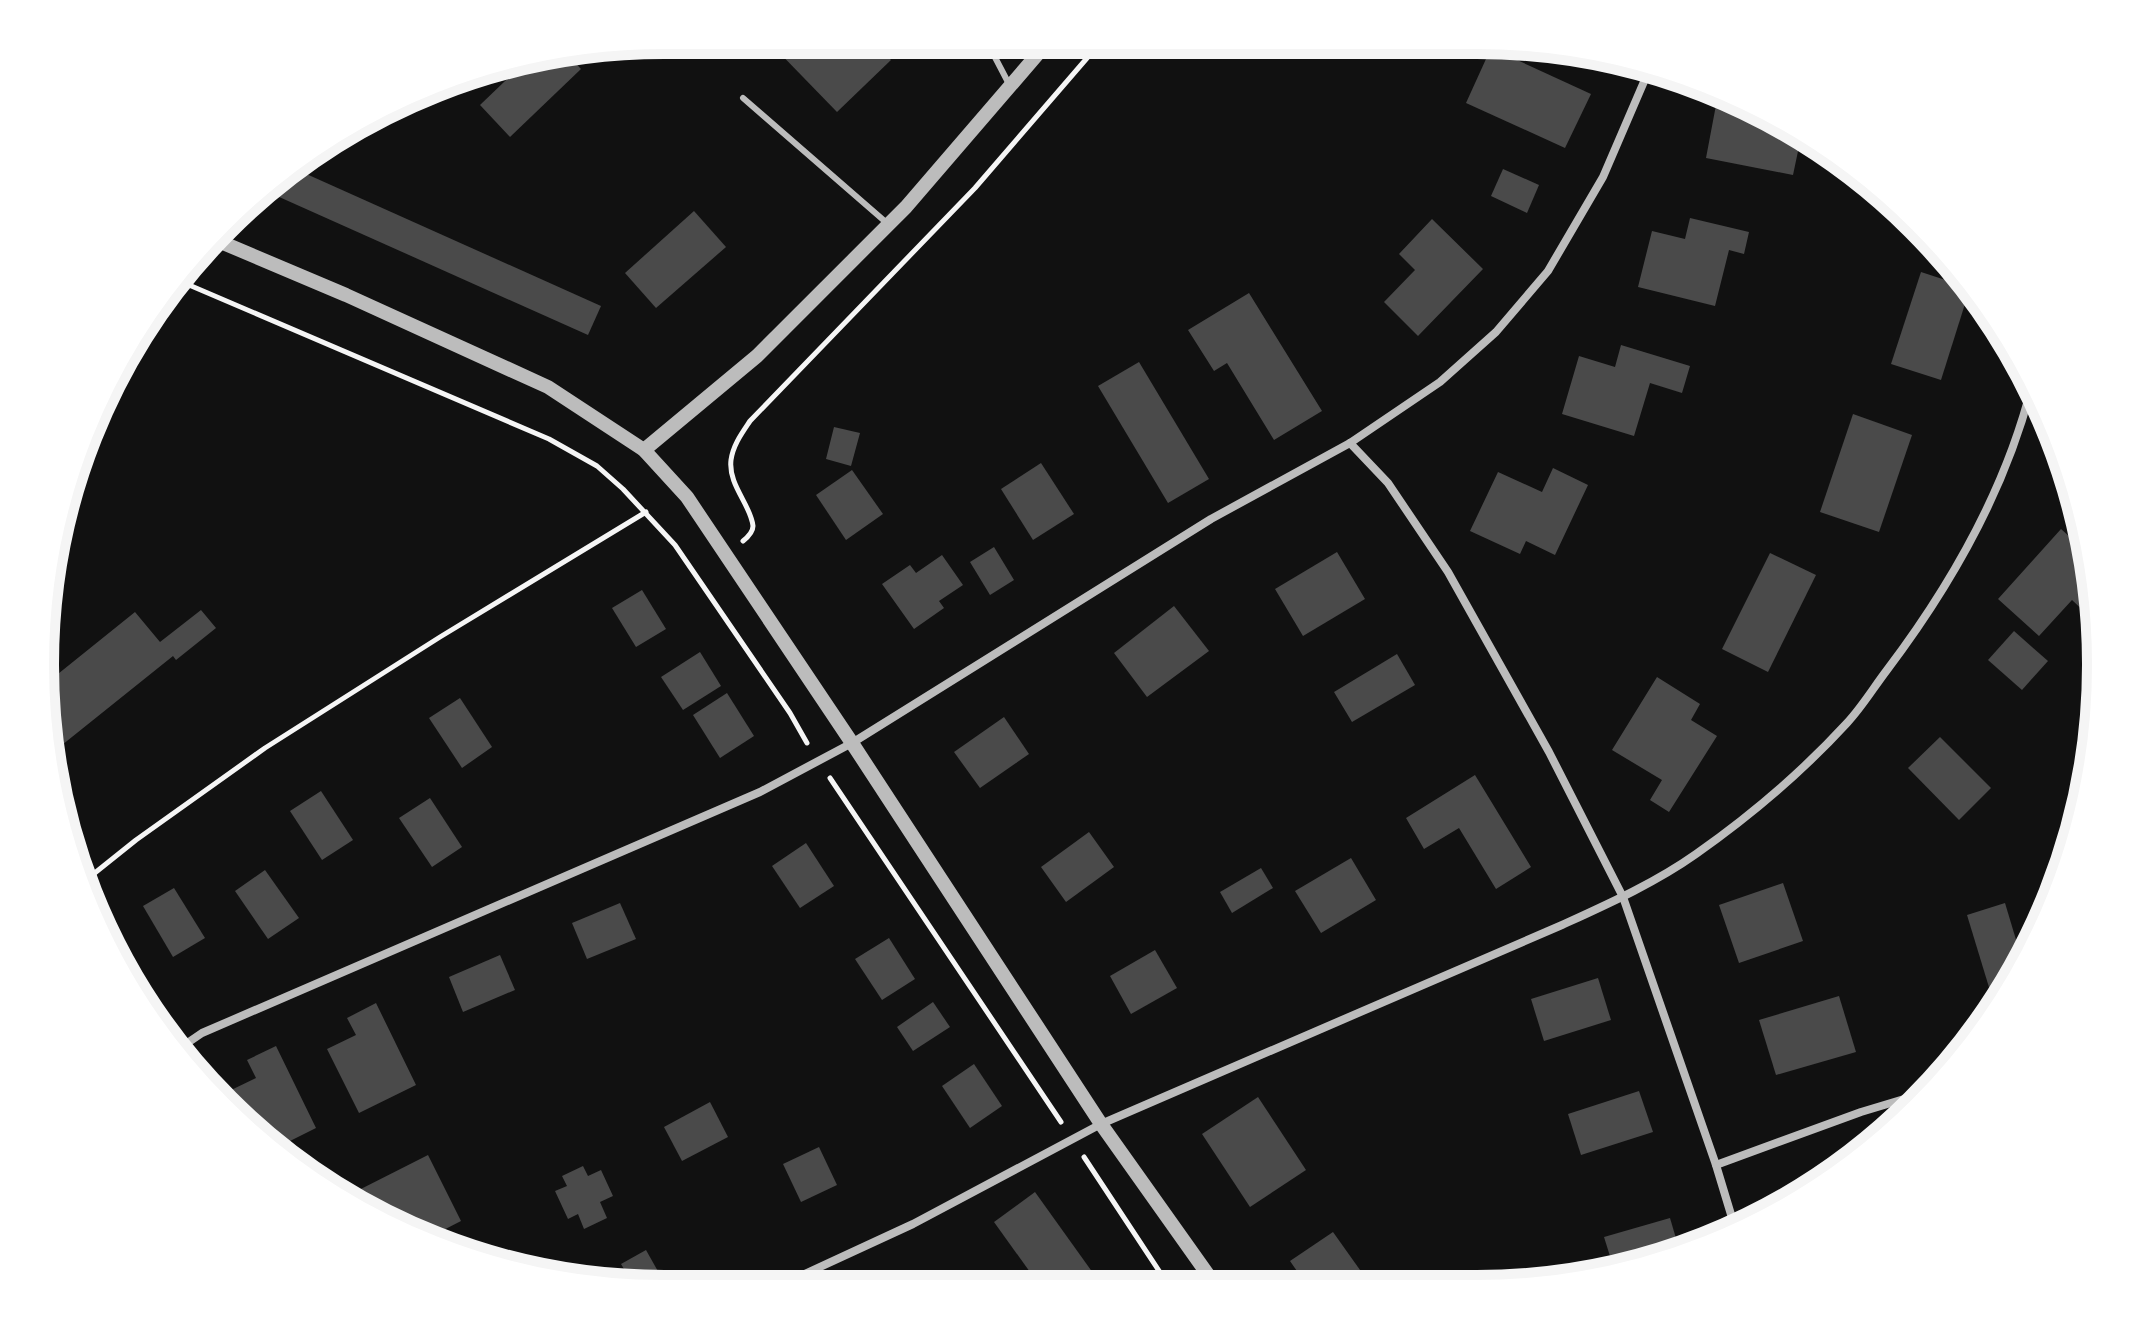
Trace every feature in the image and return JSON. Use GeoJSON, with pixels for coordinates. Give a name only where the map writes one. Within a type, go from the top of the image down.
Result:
{"type":"FeatureCollection","features":[{"type":"Feature","properties":{"kind":"street"},"geometry":{"type":"LineString","coordinates":[[644,450],[757,356],[888,224],[1038,54]]}},
{"type":"Feature","properties":{"kind":"street"},"geometry":{"type":"LineString","coordinates":[[186,1044],[202,1033],[760,792],[852,743],[1211,519],[1350,443],[1440,382],[1496,332],[1548,271],[1603,177],[1646,78]]}},
{"type":"Feature","properties":{"kind":"street"},"geometry":{"type":"LineString","coordinates":[[224,243],[548,387],[644,450],[687,497],[1101,1124],[1208,1275]]}},
{"type":"Feature","properties":{"kind":"street"},"geometry":{"type":"LineString","coordinates":[[803,1275],[913,1224],[1101,1124],[1562,925],[1623,897],[1695,855],[1773,795],[1849,722],[1915,633],[1972,540],[2020,433],[2028,402]]}},
{"type":"Feature","properties":{"kind":"street"},"geometry":{"type":"LineString","coordinates":[[1350,443],[1388,483],[1448,572],[1549,752],[1623,897],[1732,1219]]}},
{"type":"Feature","properties":{"kind":"street"},"geometry":{"type":"LineString","coordinates":[[1716,1165],[1905,1099]]}},
{"type":"Feature","properties":{"kind":"lane"},"geometry":{"type":"LineString","coordinates":[[993,54],[1010,86]]}},
{"type":"Feature","properties":{"kind":"lane"},"geometry":{"type":"LineString","coordinates":[[743,98],[888,224]]}},
{"type":"Feature","properties":{"kind":"path"},"geometry":{"type":"LineString","coordinates":[[696,573],[750,535],[753,526],[735,485],[730,463],[738,438],[750,421],[975,188],[1091,54]]}},
{"type":"Feature","properties":{"kind":"path"},"geometry":{"type":"LineString","coordinates":[[187,284],[549,439],[597,466],[646,512],[696,573],[1162,1275]]}},
{"type":"Feature","properties":{"kind":"path"},"geometry":{"type":"LineString","coordinates":[[92,876],[265,748],[646,512]]}},
{"type":"Feature","properties":{"kind":"building"},"geometry":{"type":"Polygon","coordinates":[[[781,54],[885,54],[891,60],[837,112],[781,54]]]}},
{"type":"Feature","properties":{"kind":"building"},"geometry":{"type":"Polygon","coordinates":[[[1488,54],[1506,55],[1591,94],[1565,148],[1466,103],[1488,54]]]}},
{"type":"Feature","properties":{"kind":"building"},"geometry":{"type":"Polygon","coordinates":[[[574,61],[581,69],[510,137],[480,105],[513,73],[574,61]]]}},
{"type":"Feature","properties":{"kind":"building"},"geometry":{"type":"Polygon","coordinates":[[[1716,105],[1747,117],[1799,146],[1793,175],[1706,158],[1716,105]]]}},
{"type":"Feature","properties":{"kind":"building"},"geometry":{"type":"Polygon","coordinates":[[[1503,169],[1539,185],[1527,213],[1491,196],[1503,169]]]}},
{"type":"Feature","properties":{"kind":"building"},"geometry":{"type":"Polygon","coordinates":[[[303,173],[601,306],[588,335],[275,195],[303,173]]]}},
{"type":"Feature","properties":{"kind":"building"},"geometry":{"type":"Polygon","coordinates":[[[694,211],[726,247],[656,308],[625,273],[694,211]]]}},
{"type":"Feature","properties":{"kind":"building"},"geometry":{"type":"Polygon","coordinates":[[[1690,218],[1749,232],[1744,254],[1729,250],[1715,306],[1638,287],[1652,231],[1685,239],[1690,218]]]}},
{"type":"Feature","properties":{"kind":"building"},"geometry":{"type":"Polygon","coordinates":[[[1432,219],[1483,269],[1418,336],[1384,302],[1415,270],[1399,254],[1432,219]]]}},
{"type":"Feature","properties":{"kind":"building"},"geometry":{"type":"Polygon","coordinates":[[[1921,272],[1952,282],[1966,300],[1941,380],[1891,364],[1921,272]]]}},
{"type":"Feature","properties":{"kind":"building"},"geometry":{"type":"Polygon","coordinates":[[[1249,293],[1322,411],[1274,440],[1227,363],[1214,371],[1188,330],[1249,293]]]}},
{"type":"Feature","properties":{"kind":"building"},"geometry":{"type":"Polygon","coordinates":[[[1621,345],[1690,366],[1682,393],[1650,383],[1634,436],[1562,414],[1579,356],[1615,367],[1621,345]]]}},
{"type":"Feature","properties":{"kind":"building"},"geometry":{"type":"Polygon","coordinates":[[[1139,362],[1209,479],[1168,503],[1098,386],[1139,362]]]}},
{"type":"Feature","properties":{"kind":"building"},"geometry":{"type":"Polygon","coordinates":[[[1853,414],[1912,435],[1879,532],[1820,512],[1853,414]]]}},
{"type":"Feature","properties":{"kind":"building"},"geometry":{"type":"Polygon","coordinates":[[[834,427],[860,433],[851,466],[826,459],[834,427]]]}},
{"type":"Feature","properties":{"kind":"building"},"geometry":{"type":"Polygon","coordinates":[[[1041,463],[1074,514],[1033,540],[1001,489],[1041,463]]]}},
{"type":"Feature","properties":{"kind":"building"},"geometry":{"type":"Polygon","coordinates":[[[1553,468],[1588,485],[1555,555],[1526,541],[1520,554],[1470,531],[1498,472],[1542,492],[1553,468]]]}},
{"type":"Feature","properties":{"kind":"building"},"geometry":{"type":"Polygon","coordinates":[[[852,470],[883,514],[846,540],[816,495],[852,470]]]}},
{"type":"Feature","properties":{"kind":"building"},"geometry":{"type":"Polygon","coordinates":[[[2061,529],[2074,541],[2085,612],[2072,600],[2039,636],[1998,599],[2061,529]]]}},
{"type":"Feature","properties":{"kind":"building"},"geometry":{"type":"Polygon","coordinates":[[[994,547],[1014,580],[990,595],[970,562],[994,547]]]}},
{"type":"Feature","properties":{"kind":"building"},"geometry":{"type":"Polygon","coordinates":[[[1337,552],[1365,599],[1303,636],[1275,589],[1337,552]]]}},
{"type":"Feature","properties":{"kind":"building"},"geometry":{"type":"Polygon","coordinates":[[[1770,553],[1816,575],[1768,672],[1722,649],[1770,553]]]}},
{"type":"Feature","properties":{"kind":"building"},"geometry":{"type":"Polygon","coordinates":[[[942,555],[963,585],[939,601],[944,608],[914,629],[882,584],[910,565],[916,573],[942,555]]]}},
{"type":"Feature","properties":{"kind":"building"},"geometry":{"type":"Polygon","coordinates":[[[642,590],[666,629],[636,647],[612,608],[642,590]]]}},
{"type":"Feature","properties":{"kind":"building"},"geometry":{"type":"Polygon","coordinates":[[[1174,606],[1209,651],[1147,697],[1114,653],[1174,606]]]}},
{"type":"Feature","properties":{"kind":"building"},"geometry":{"type":"Polygon","coordinates":[[[201,610],[216,628],[176,660],[173,656],[60,747],[54,677],[135,612],[160,642],[201,610]]]}},
{"type":"Feature","properties":{"kind":"building"},"geometry":{"type":"Polygon","coordinates":[[[2014,631],[2048,661],[2022,690],[1988,660],[2014,631]]]}},
{"type":"Feature","properties":{"kind":"building"},"geometry":{"type":"Polygon","coordinates":[[[700,652],[721,686],[683,710],[661,677],[700,652]]]}},
{"type":"Feature","properties":{"kind":"building"},"geometry":{"type":"Polygon","coordinates":[[[1397,654],[1415,685],[1352,722],[1334,692],[1397,654]]]}},
{"type":"Feature","properties":{"kind":"building"},"geometry":{"type":"Polygon","coordinates":[[[1657,677],[1700,704],[1691,720],[1717,736],[1669,812],[1650,800],[1662,780],[1612,750],[1657,677]]]}},
{"type":"Feature","properties":{"kind":"building"},"geometry":{"type":"Polygon","coordinates":[[[727,693],[754,736],[720,758],[693,715],[727,693]]]}},
{"type":"Feature","properties":{"kind":"building"},"geometry":{"type":"Polygon","coordinates":[[[460,698],[492,747],[462,768],[429,718],[460,698]]]}},
{"type":"Feature","properties":{"kind":"building"},"geometry":{"type":"Polygon","coordinates":[[[1004,717],[1029,754],[980,788],[954,752],[1004,717]]]}},
{"type":"Feature","properties":{"kind":"building"},"geometry":{"type":"Polygon","coordinates":[[[1940,737],[1991,788],[1959,820],[1908,768],[1940,737]]]}},
{"type":"Feature","properties":{"kind":"building"},"geometry":{"type":"Polygon","coordinates":[[[1475,775],[1531,867],[1496,889],[1459,828],[1424,849],[1406,818],[1475,775]]]}},
{"type":"Feature","properties":{"kind":"building"},"geometry":{"type":"Polygon","coordinates":[[[321,791],[353,840],[322,860],[290,811],[321,791]]]}},
{"type":"Feature","properties":{"kind":"building"},"geometry":{"type":"Polygon","coordinates":[[[430,798],[462,847],[432,867],[399,818],[430,798]]]}},
{"type":"Feature","properties":{"kind":"building"},"geometry":{"type":"Polygon","coordinates":[[[1089,832],[1114,867],[1066,902],[1041,867],[1089,832]]]}},
{"type":"Feature","properties":{"kind":"building"},"geometry":{"type":"Polygon","coordinates":[[[806,843],[834,886],[800,908],[772,866],[806,843]]]}},
{"type":"Feature","properties":{"kind":"building"},"geometry":{"type":"Polygon","coordinates":[[[1351,858],[1376,900],[1321,933],[1295,891],[1351,858]]]}},
{"type":"Feature","properties":{"kind":"building"},"geometry":{"type":"Polygon","coordinates":[[[1261,868],[1273,888],[1232,913],[1220,892],[1261,868]]]}},
{"type":"Feature","properties":{"kind":"building"},"geometry":{"type":"Polygon","coordinates":[[[265,870],[299,918],[268,939],[235,891],[265,870]]]}},
{"type":"Feature","properties":{"kind":"building"},"geometry":{"type":"Polygon","coordinates":[[[1783,883],[1803,941],[1739,963],[1719,905],[1783,883]]]}},
{"type":"Feature","properties":{"kind":"building"},"geometry":{"type":"Polygon","coordinates":[[[174,888],[205,938],[173,957],[143,906],[174,888]]]}},
{"type":"Feature","properties":{"kind":"building"},"geometry":{"type":"Polygon","coordinates":[[[620,903],[636,939],[587,959],[572,923],[620,903]]]}},
{"type":"Feature","properties":{"kind":"building"},"geometry":{"type":"Polygon","coordinates":[[[2005,903],[2018,946],[1991,993],[1967,915],[2005,903]]]}},
{"type":"Feature","properties":{"kind":"building"},"geometry":{"type":"Polygon","coordinates":[[[889,938],[915,979],[882,1000],[855,959],[889,938]]]}},
{"type":"Feature","properties":{"kind":"building"},"geometry":{"type":"Polygon","coordinates":[[[1155,950],[1177,988],[1131,1014],[1110,976],[1155,950]]]}},
{"type":"Feature","properties":{"kind":"building"},"geometry":{"type":"Polygon","coordinates":[[[500,955],[515,990],[463,1012],[449,977],[500,955]]]}},
{"type":"Feature","properties":{"kind":"building"},"geometry":{"type":"Polygon","coordinates":[[[1598,978],[1611,1020],[1544,1041],[1531,999],[1598,978]]]}},
{"type":"Feature","properties":{"kind":"building"},"geometry":{"type":"Polygon","coordinates":[[[1839,996],[1856,1052],[1776,1075],[1759,1020],[1839,996]]]}},
{"type":"Feature","properties":{"kind":"building"},"geometry":{"type":"Polygon","coordinates":[[[933,1002],[950,1027],[913,1051],[897,1027],[933,1002]]]}},
{"type":"Feature","properties":{"kind":"building"},"geometry":{"type":"Polygon","coordinates":[[[376,1003],[416,1085],[359,1113],[327,1049],[356,1035],[347,1018],[376,1003]]]}},
{"type":"Feature","properties":{"kind":"building"},"geometry":{"type":"Polygon","coordinates":[[[276,1046],[316,1128],[286,1143],[233,1096],[229,1091],[256,1078],[247,1060],[276,1046]]]}},
{"type":"Feature","properties":{"kind":"building"},"geometry":{"type":"Polygon","coordinates":[[[974,1064],[1002,1106],[970,1128],[942,1086],[974,1064]]]}},
{"type":"Feature","properties":{"kind":"building"},"geometry":{"type":"Polygon","coordinates":[[[1639,1091],[1653,1132],[1581,1155],[1568,1114],[1639,1091]]]}},
{"type":"Feature","properties":{"kind":"building"},"geometry":{"type":"Polygon","coordinates":[[[1258,1097],[1306,1170],[1250,1207],[1202,1134],[1258,1097]]]}},
{"type":"Feature","properties":{"kind":"building"},"geometry":{"type":"Polygon","coordinates":[[[710,1102],[728,1137],[682,1161],[664,1127],[710,1102]]]}},
{"type":"Feature","properties":{"kind":"building"},"geometry":{"type":"Polygon","coordinates":[[[819,1147],[837,1185],[801,1202],[783,1164],[819,1147]]]}},
{"type":"Feature","properties":{"kind":"building"},"geometry":{"type":"Polygon","coordinates":[[[428,1155],[461,1221],[439,1232],[356,1191],[428,1155]]]}},
{"type":"Feature","properties":{"kind":"building"},"geometry":{"type":"Polygon","coordinates":[[[583,1166],[588,1176],[601,1170],[613,1196],[600,1202],[607,1218],[584,1229],[578,1214],[568,1219],[555,1191],[567,1186],[562,1176],[583,1166]]]}},
{"type":"Feature","properties":{"kind":"building"},"geometry":{"type":"Polygon","coordinates":[[[1035,1192],[1093,1273],[1032,1275],[994,1222],[1035,1192]]]}},
{"type":"Feature","properties":{"kind":"building"},"geometry":{"type":"Polygon","coordinates":[[[1670,1218],[1677,1242],[1611,1260],[1604,1237],[1670,1218]]]}},
{"type":"Feature","properties":{"kind":"building"},"geometry":{"type":"Polygon","coordinates":[[[1333,1232],[1364,1275],[1300,1275],[1290,1261],[1333,1232]]]}},
{"type":"Feature","properties":{"kind":"building"},"geometry":{"type":"Polygon","coordinates":[[[646,1250],[660,1275],[627,1274],[621,1264],[646,1250]]]}}]}
